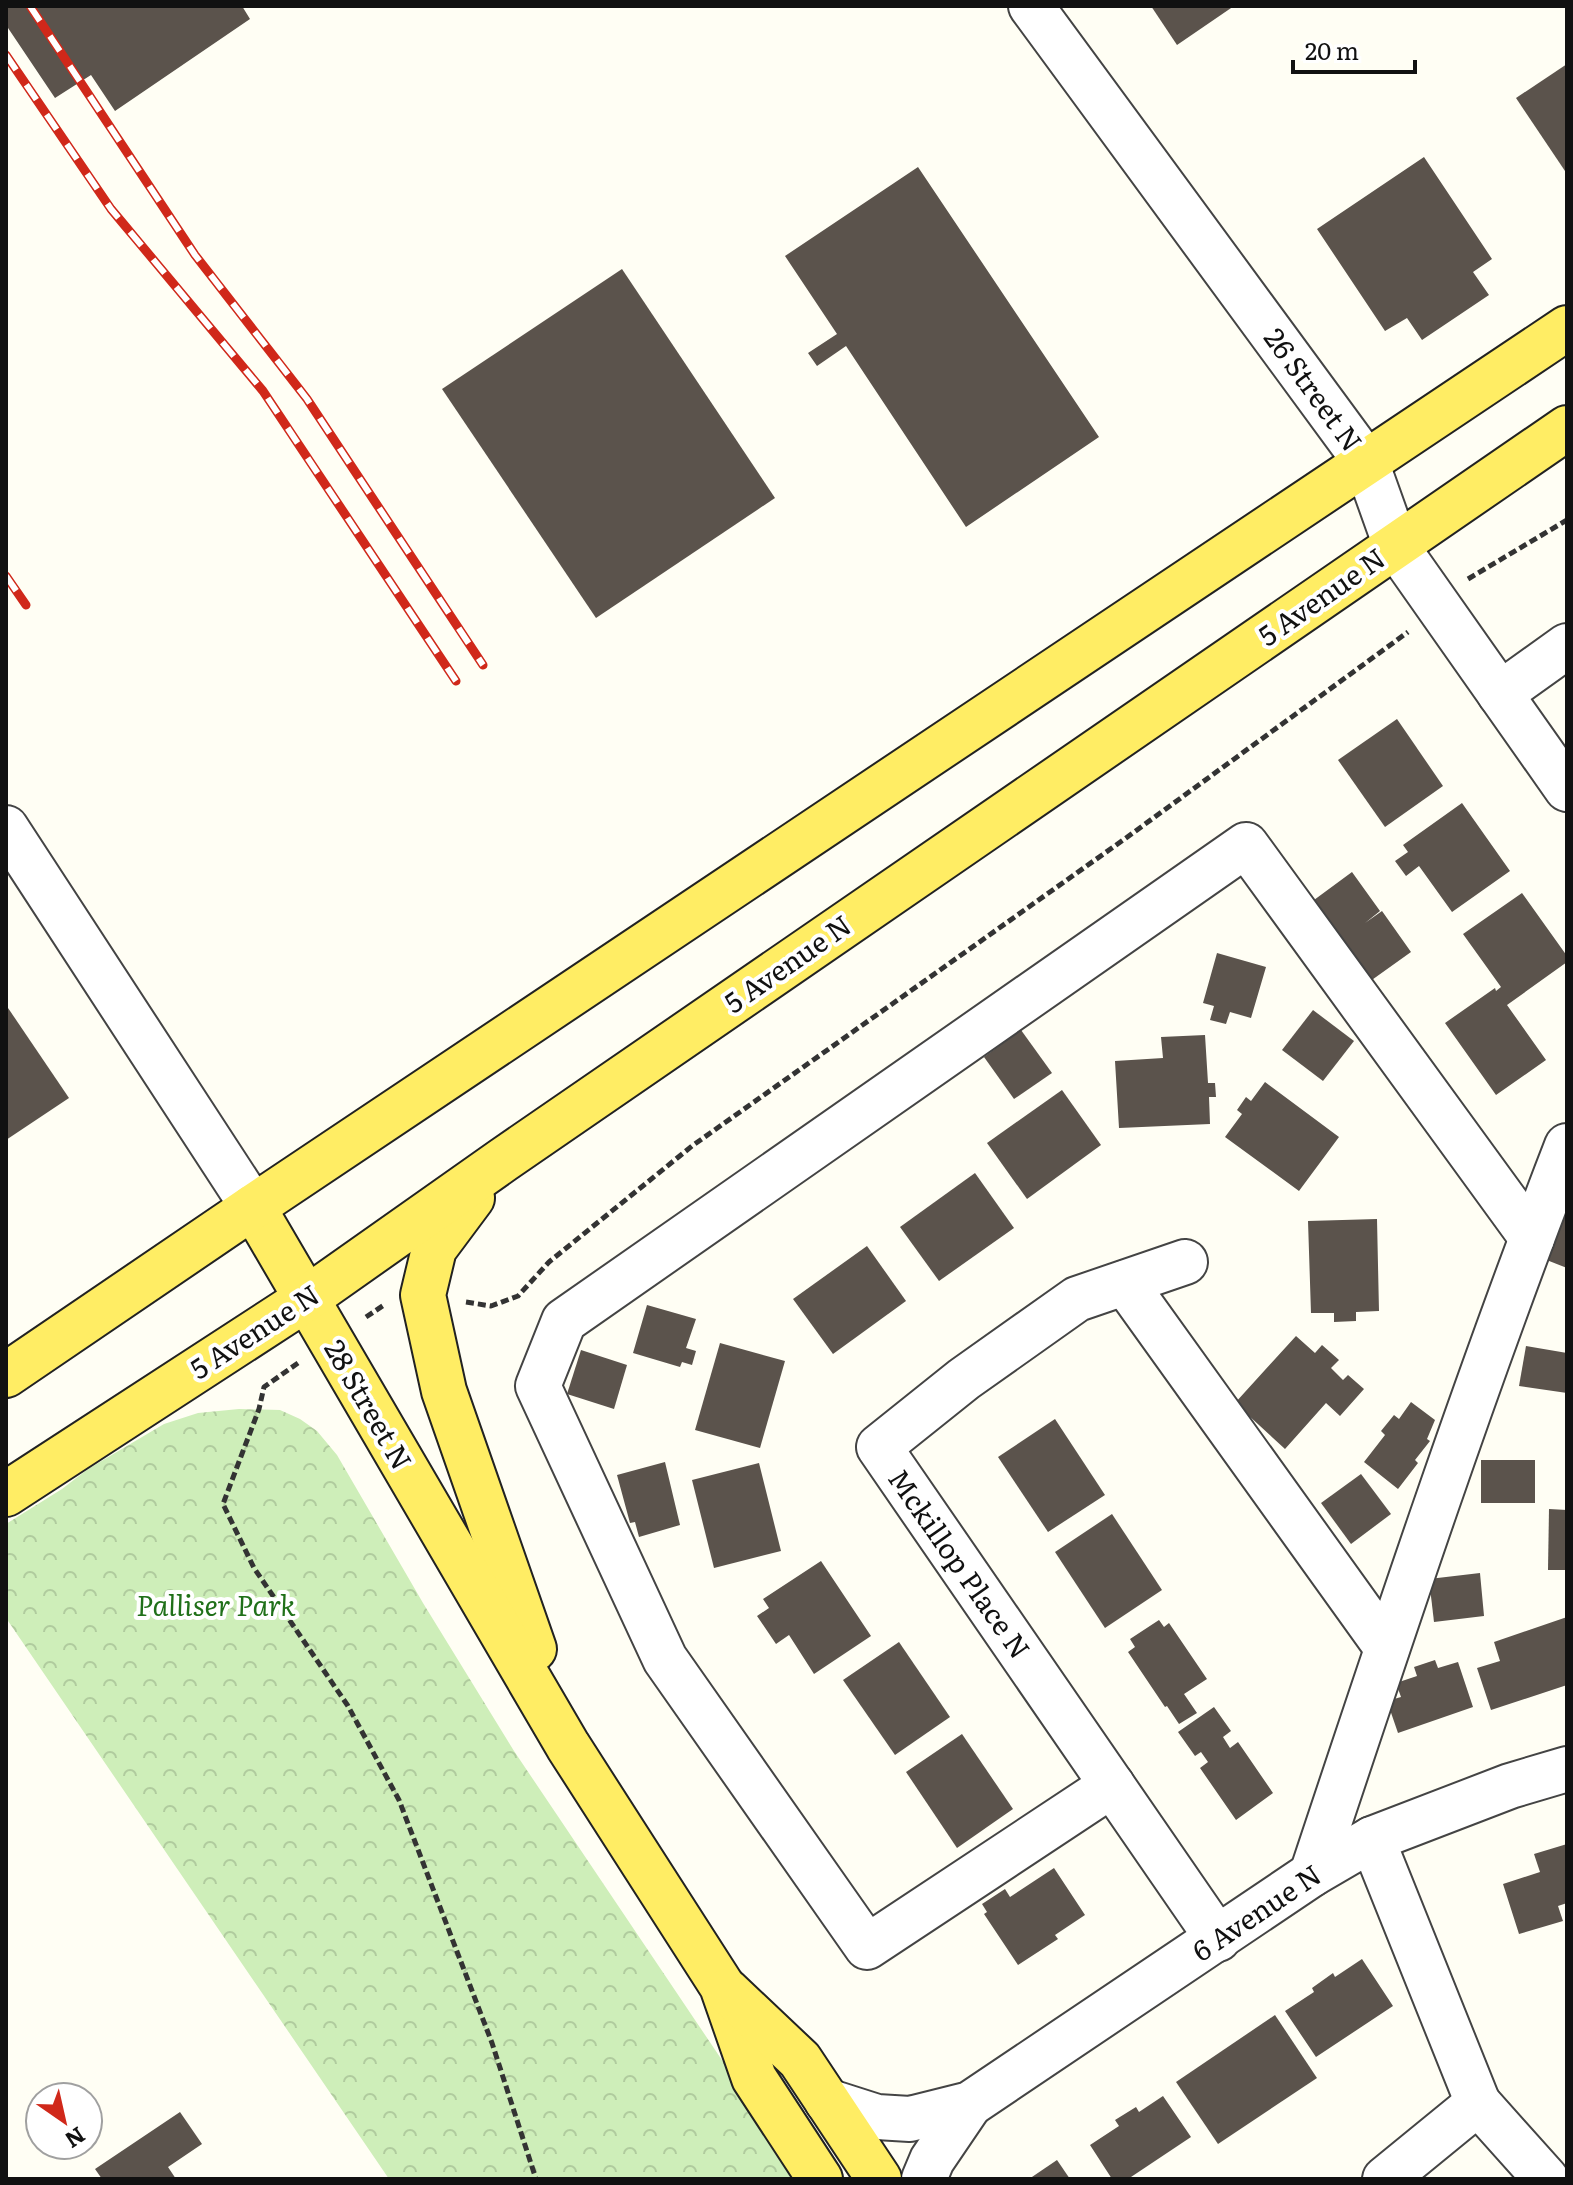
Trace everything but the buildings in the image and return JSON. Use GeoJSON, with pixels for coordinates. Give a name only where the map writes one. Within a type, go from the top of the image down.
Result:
{"type":"FeatureCollection","features":[{"type":"Feature","properties":{"kind":"main road"},"geometry":{"type":"LineString","coordinates":[[6,1375],[1567,328]]}},
{"type":"Feature","properties":{"kind":"main road","name":"5 Avenue N"},"geometry":{"type":"LineString","coordinates":[[6,1494],[306,1299],[503,1160],[1567,428]]}},
{"type":"Feature","properties":{"kind":"main road"},"geometry":{"type":"LineString","coordinates":[[503,1160],[454,1218],[434,1249],[423,1295],[444,1391],[568,1746]]}},
{"type":"Feature","properties":{"kind":"main road","name":"28 Street N"},"geometry":{"type":"LineString","coordinates":[[253,1207],[568,1746],[722,1986],[754,2078],[820,2179]]}},
{"type":"Feature","properties":{"kind":"main road","name":"28 Street N"},"geometry":{"type":"LineString","coordinates":[[722,1986],[800,2060],[879,2179]]}},
{"type":"Feature","properties":{"kind":"street","name":"26 Street N"},"geometry":{"type":"LineString","coordinates":[[1031,6],[1366,462],[1396,546],[1567,789]]}},
{"type":"Feature","properties":{"kind":"street"},"geometry":{"type":"LineString","coordinates":[[1500,694],[1567,646]]}},
{"type":"Feature","properties":{"kind":"street","name":"28 Street N"},"geometry":{"type":"LineString","coordinates":[[6,828],[253,1207]]}},
{"type":"Feature","properties":{"kind":"street"},"geometry":{"type":"LineString","coordinates":[[1112,1785],[867,1947],[665,1659],[538,1386],[564,1321],[1246,845],[1532,1238]]}},
{"type":"Feature","properties":{"kind":"street"},"geometry":{"type":"LineString","coordinates":[[1312,1874],[1387,1648],[1567,1146]]}},
{"type":"Feature","properties":{"kind":"street","name":"Mckillop Place N"},"geometry":{"type":"LineString","coordinates":[[1185,1262],[1077,1299],[964,1379],[879,1447],[1218,1939]]}},
{"type":"Feature","properties":{"kind":"street"},"geometry":{"type":"LineString","coordinates":[[1125,1283],[1387,1648]]}},
{"type":"Feature","properties":{"kind":"street","name":"6 Avenue N"},"geometry":{"type":"LineString","coordinates":[[827,2101],[877,2117],[910,2119],[970,2104],[1312,1874],[1372,1839],[1510,1786],[1567,1769]]}},
{"type":"Feature","properties":{"kind":"street"},"geometry":{"type":"LineString","coordinates":[[1372,1839],[1478,2103],[1546,2179]]}},
{"type":"Feature","properties":{"kind":"street"},"geometry":{"type":"LineString","coordinates":[[1385,2179],[1478,2103]]}},
{"type":"Feature","properties":{"kind":"street","name":"6 Avenue N"},"geometry":{"type":"LineString","coordinates":[[924,2179],[932,2160],[970,2104]]}},
{"type":"Feature","properties":{"kind":"green space","name":"Palliser Park"},"geometry":{"type":"Polygon","coordinates":[[[239,1409],[280,1410],[300,1419],[317,1431],[337,1455],[514,1751],[802,2179],[389,2179],[6,1618],[6,1524],[88,1469],[164,1424],[198,1413],[239,1409]]]}},
{"type":"Feature","properties":{"kind":"railway"},"geometry":{"type":"LineString","coordinates":[[30,6],[195,255],[307,399],[483,665]]}},
{"type":"Feature","properties":{"kind":"railway"},"geometry":{"type":"LineString","coordinates":[[6,55],[111,209],[263,391],[456,681]]}},
{"type":"Feature","properties":{"kind":"railway"},"geometry":{"type":"LineString","coordinates":[[6,576],[26,605]]}}]}
